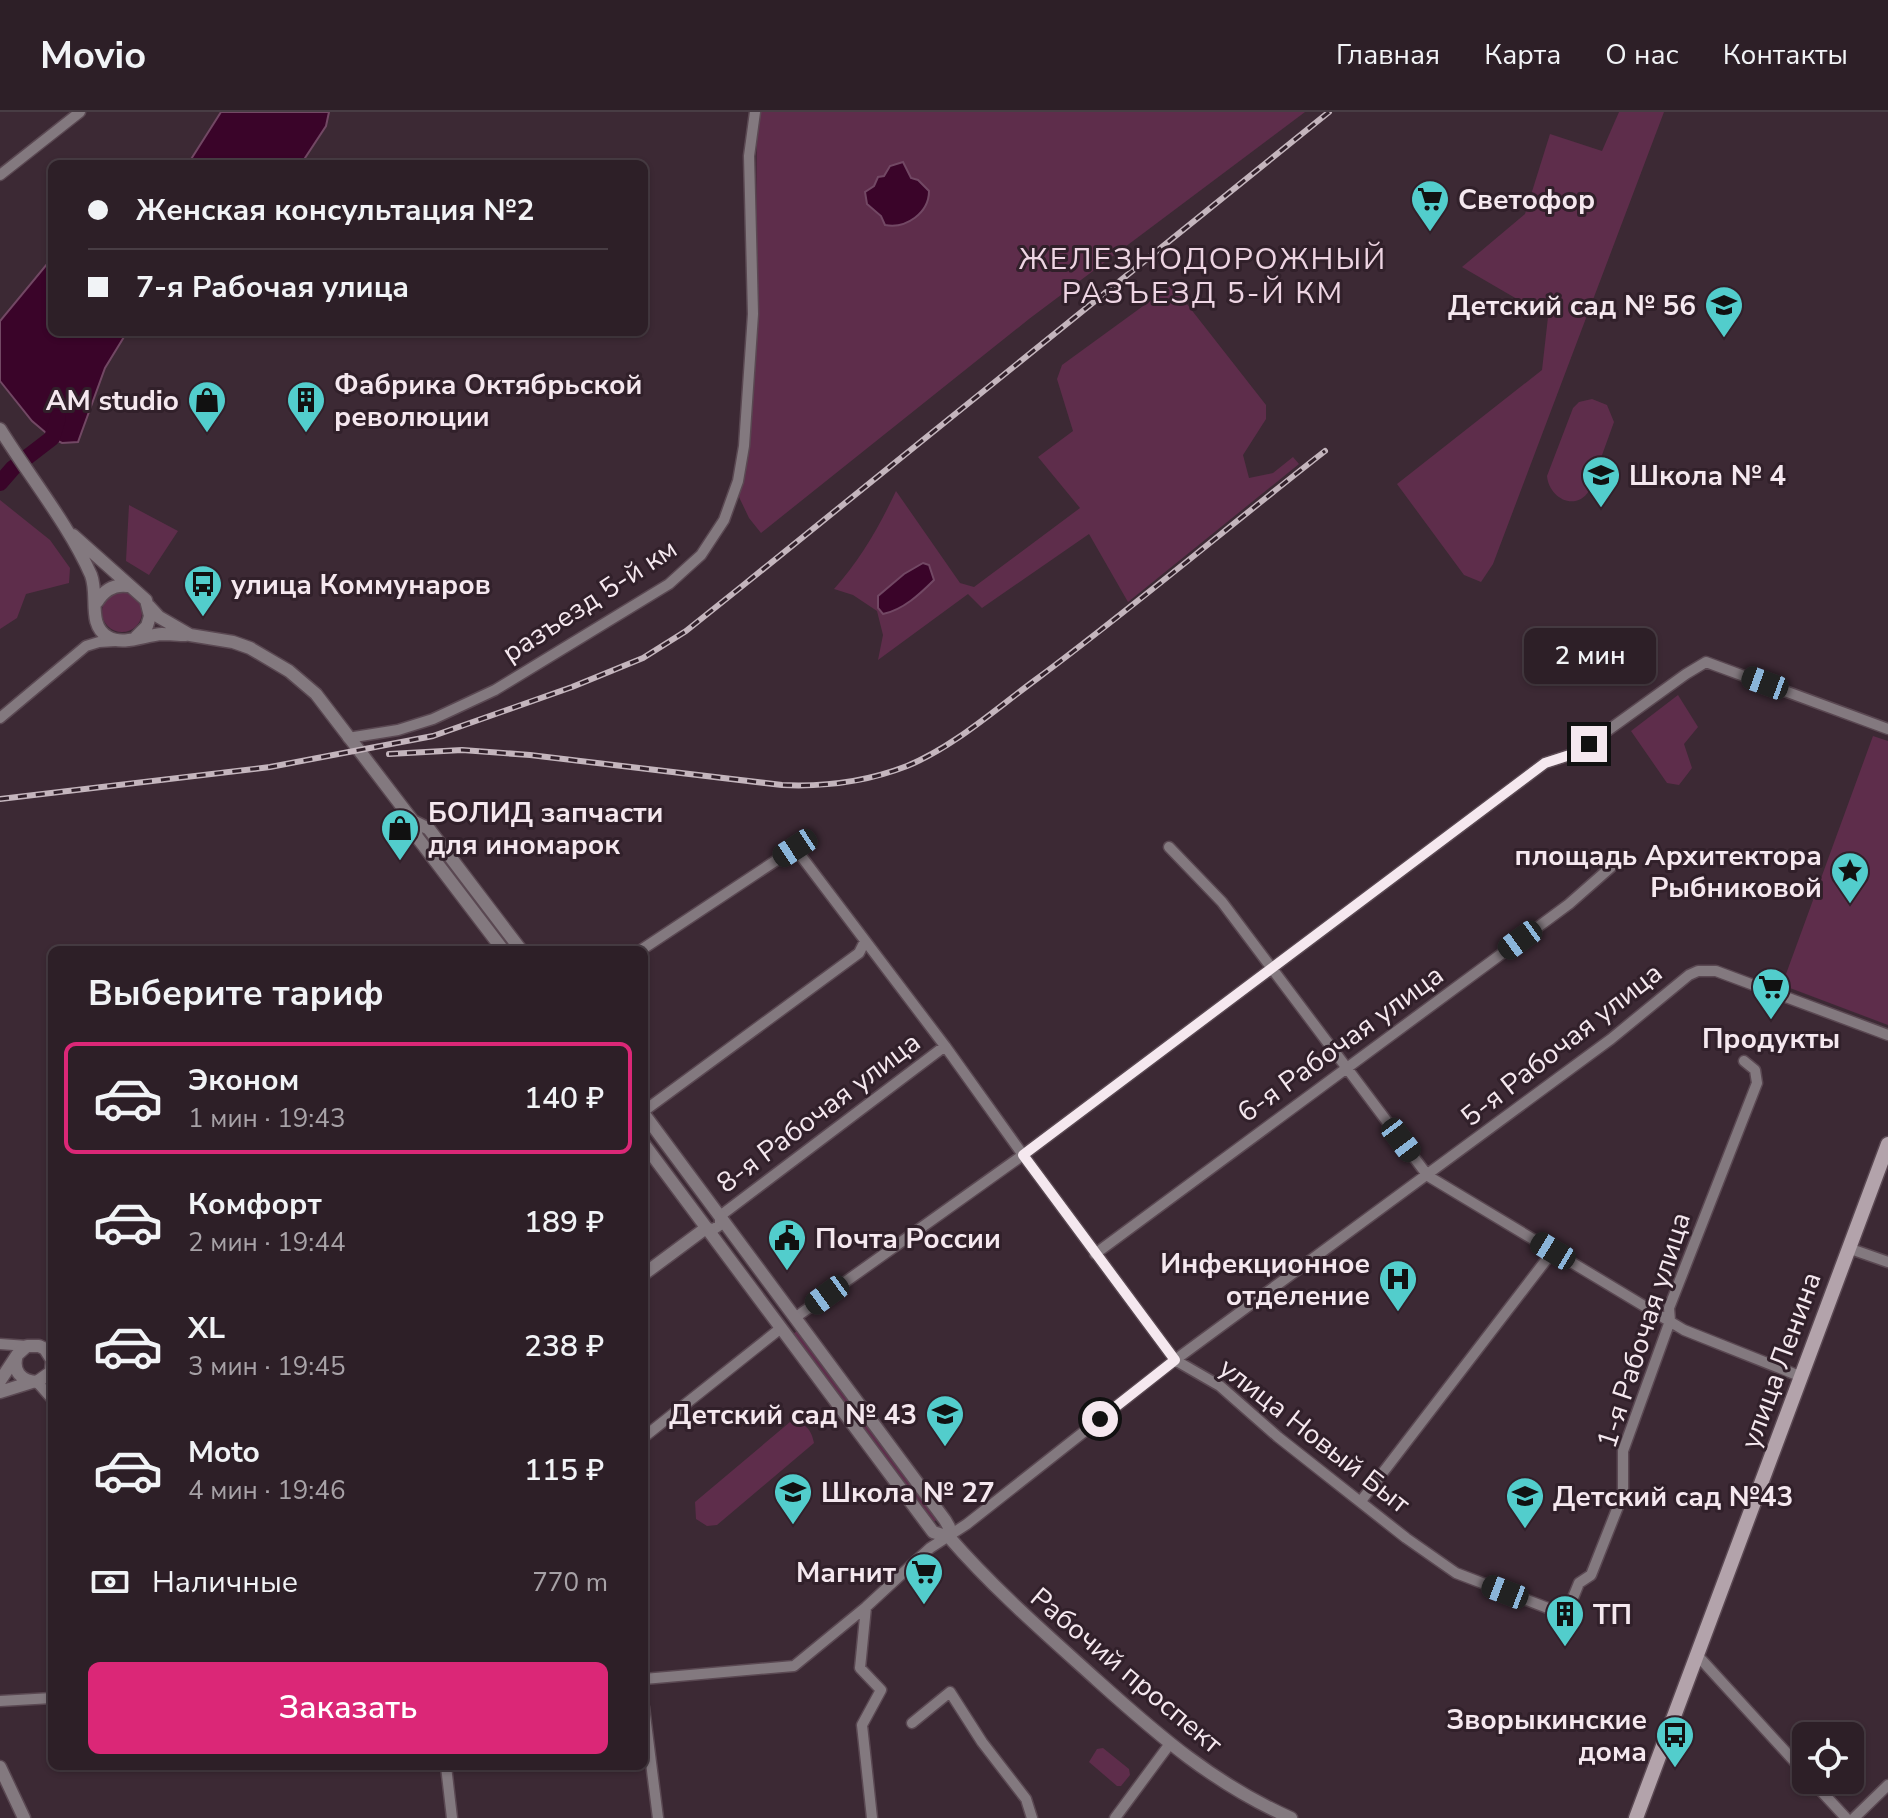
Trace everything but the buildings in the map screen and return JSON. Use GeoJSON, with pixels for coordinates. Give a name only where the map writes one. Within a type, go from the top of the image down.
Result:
{"type":"FeatureCollection","features":[{"type":"Feature","properties":{"kind":"main road","name":"улица Ленина"},"geometry":{"type":"LineString","coordinates":[[1636,1818],[1888,1144]]}},
{"type":"Feature","properties":{"kind":"street"},"geometry":{"type":"LineString","coordinates":[[0,175],[80,112]]}},
{"type":"Feature","properties":{"kind":"street","name":"разъезд 5-й км"},"geometry":{"type":"LineString","coordinates":[[348,738],[398,730],[433,719],[495,690],[669,584],[701,555],[724,520],[738,481],[744,446],[753,314],[749,156],[755,112]]}},
{"type":"Feature","properties":{"kind":"street"},"geometry":{"type":"LineString","coordinates":[[0,429],[90,573],[97,602],[86,646]]}},
{"type":"Feature","properties":{"kind":"street"},"geometry":{"type":"LineString","coordinates":[[62,525],[128,586],[142,594],[159,617],[190,635]]}},
{"type":"Feature","properties":{"kind":"street"},"geometry":{"type":"LineString","coordinates":[[97,602],[106,590],[128,586]]}},
{"type":"Feature","properties":{"kind":"street"},"geometry":{"type":"LineString","coordinates":[[135,638],[147,626],[149,606]]}},
{"type":"Feature","properties":{"kind":"street"},"geometry":{"type":"LineString","coordinates":[[95,618],[104,635],[117,640]]}},
{"type":"Feature","properties":{"kind":"street"},"geometry":{"type":"LineString","coordinates":[[0,718],[86,646],[99,642],[160,634],[190,635],[233,642],[275,661],[316,694],[413,821],[417,837],[500,946]]}},
{"type":"Feature","properties":{"kind":"street"},"geometry":{"type":"LineString","coordinates":[[796,1317],[1023,1155],[1545,763],[1573,754],[1589,744],[1706,662],[1888,729]]}},
{"type":"Feature","properties":{"kind":"street"},"geometry":{"type":"LineString","coordinates":[[413,821],[429,829],[518,946]]}},
{"type":"Feature","properties":{"kind":"street"},"geometry":{"type":"LineString","coordinates":[[1169,847],[1222,902],[1428,1176],[1684,1330],[1802,1377]]}},
{"type":"Feature","properties":{"kind":"street","name":"улица Новый Быт"},"geometry":{"type":"LineString","coordinates":[[647,946],[795,848],[945,1046],[1175,1360],[1220,1386],[1278,1437],[1406,1538],[1456,1573],[1566,1615]]}},
{"type":"Feature","properties":{"kind":"street","name":"6-я Рабочая улица"},"geometry":{"type":"LineString","coordinates":[[1095,1254],[1569,904],[1611,867]]}},
{"type":"Feature","properties":{"kind":"street"},"geometry":{"type":"LineString","coordinates":[[648,1109],[859,953],[865,941]]}},
{"type":"Feature","properties":{"kind":"street","name":"5-я Рабочая улица"},"geometry":{"type":"LineString","coordinates":[[648,1679],[794,1666],[866,1607],[930,1548],[949,1537],[1175,1360],[1428,1176],[1698,971],[1716,971],[1888,1035]]}},
{"type":"Feature","properties":{"kind":"street","name":"8-я Рабочая улица"},"geometry":{"type":"LineString","coordinates":[[717,1212],[945,1046]]}},
{"type":"Feature","properties":{"kind":"street","name":"1-я Рабочая улица"},"geometry":{"type":"LineString","coordinates":[[1566,1615],[1579,1583],[1591,1575],[1623,1494],[1623,1451],[1670,1321],[1669,1308],[1757,1083],[1755,1070],[1744,1061]]}},
{"type":"Feature","properties":{"kind":"street","name":"Рабочий проспект"},"geometry":{"type":"LineString","coordinates":[[648,1117],[945,1520],[949,1537]]}},
{"type":"Feature","properties":{"kind":"street","name":"Рабочий проспект"},"geometry":{"type":"LineString","coordinates":[[648,1149],[933,1532],[949,1537],[1009,1602],[1169,1745],[1225,1783],[1291,1818]]}},
{"type":"Feature","properties":{"kind":"street"},"geometry":{"type":"LineString","coordinates":[[705,1206],[717,1212],[720,1225],[714,1229],[703,1224],[700,1210],[705,1206]]}},
{"type":"Feature","properties":{"kind":"street","name":"8-я Рабочая улица"},"geometry":{"type":"LineString","coordinates":[[648,1271],[703,1224]]}},
{"type":"Feature","properties":{"kind":"street"},"geometry":{"type":"LineString","coordinates":[[1848,1248],[1888,1262]]}},
{"type":"Feature","properties":{"kind":"street"},"geometry":{"type":"LineString","coordinates":[[1361,1501],[1553,1251]]}},
{"type":"Feature","properties":{"kind":"street"},"geometry":{"type":"LineString","coordinates":[[648,1434],[781,1328]]}},
{"type":"Feature","properties":{"kind":"street"},"geometry":{"type":"LineString","coordinates":[[0,1344],[48,1395]]}},
{"type":"Feature","properties":{"kind":"street"},"geometry":{"type":"LineString","coordinates":[[0,1356],[18,1360],[48,1351]]}},
{"type":"Feature","properties":{"kind":"street"},"geometry":{"type":"LineString","coordinates":[[0,1381],[18,1360]]}},
{"type":"Feature","properties":{"kind":"street"},"geometry":{"type":"LineString","coordinates":[[0,1392],[34,1382],[48,1374]]}},
{"type":"Feature","properties":{"kind":"street"},"geometry":{"type":"LineString","coordinates":[[866,1607],[860,1668],[881,1690],[862,1725],[872,1818]]}},
{"type":"Feature","properties":{"kind":"street"},"geometry":{"type":"LineString","coordinates":[[1698,1656],[1792,1759]]}},
{"type":"Feature","properties":{"kind":"street"},"geometry":{"type":"LineString","coordinates":[[912,1723],[950,1692],[982,1742],[1026,1799],[1032,1818]]}},
{"type":"Feature","properties":{"kind":"street"},"geometry":{"type":"LineString","coordinates":[[0,1701],[48,1698]]}},
{"type":"Feature","properties":{"kind":"street"},"geometry":{"type":"LineString","coordinates":[[648,1739],[658,1818]]}},
{"type":"Feature","properties":{"kind":"street"},"geometry":{"type":"LineString","coordinates":[[1115,1818],[1169,1745]]}},
{"type":"Feature","properties":{"kind":"street"},"geometry":{"type":"LineString","coordinates":[[0,1767],[24,1818]]}},
{"type":"Feature","properties":{"kind":"street"},"geometry":{"type":"LineString","coordinates":[[446,1770],[452,1818]]}},
{"type":"Feature","properties":{"kind":"street"},"geometry":{"type":"LineString","coordinates":[[1854,1818],[1888,1785]]}},
{"type":"Feature","properties":{"kind":"street"},"geometry":{"type":"LineString","coordinates":[[1824,1794],[1846,1818]]}},
{"type":"Feature","properties":{"kind":"shaded area"},"geometry":{"type":"Polygon","coordinates":[[[221,112],[329,112],[326,126],[304,160],[191,160],[221,112]]]}},
{"type":"Feature","properties":{"kind":"shaded area"},"geometry":{"type":"Polygon","coordinates":[[[757,112],[1305,112],[1029,319],[761,533],[749,518],[739,497],[755,362],[757,112]]]}},
{"type":"Feature","properties":{"kind":"shaded area"},"geometry":{"type":"Polygon","coordinates":[[[1619,112],[1664,112],[1493,564],[1481,582],[1464,575],[1397,484],[1542,370],[1548,317],[1462,267],[1525,214],[1550,134],[1602,151],[1619,112]]]}},
{"type":"Feature","properties":{"kind":"shaded area"},"geometry":{"type":"Polygon","coordinates":[[[903,162],[911,178],[918,180],[929,191],[928,199],[915,218],[893,226],[885,225],[881,216],[867,204],[865,192],[874,186],[878,177],[884,176],[890,166],[903,162]]]}},
{"type":"Feature","properties":{"kind":"shaded area"},"geometry":{"type":"Polygon","coordinates":[[[48,263],[48,336],[125,336],[105,368],[78,442],[62,443],[52,438],[32,421],[0,381],[0,321],[48,263]]]}},
{"type":"Feature","properties":{"kind":"shaded area"},"geometry":{"type":"Polygon","coordinates":[[[1172,285],[1266,405],[1266,419],[1243,455],[1249,478],[1273,473],[1293,457],[1299,464],[1128,602],[1089,534],[982,608],[968,594],[878,660],[883,635],[877,611],[853,595],[834,589],[868,543],[896,491],[960,583],[974,587],[1080,508],[1038,457],[1073,431],[1057,379],[1062,365],[1172,285]]]}},
{"type":"Feature","properties":{"kind":"shaded area"},"geometry":{"type":"Polygon","coordinates":[[[1592,399],[1607,405],[1614,422],[1589,491],[1577,501],[1564,500],[1552,491],[1547,476],[1573,408],[1579,402],[1592,399]]]}},
{"type":"Feature","properties":{"kind":"shaded area"},"geometry":{"type":"Polygon","coordinates":[[[0,500],[50,540],[70,568],[69,583],[26,594],[17,618],[0,629],[0,500]]]}},
{"type":"Feature","properties":{"kind":"shaded area"},"geometry":{"type":"Polygon","coordinates":[[[129,505],[178,531],[149,575],[126,561],[129,505]]]}},
{"type":"Feature","properties":{"kind":"shaded area"},"geometry":{"type":"Polygon","coordinates":[[[923,563],[929,565],[934,580],[904,605],[883,614],[878,608],[878,596],[923,563]]]}},
{"type":"Feature","properties":{"kind":"shaded area"},"geometry":{"type":"Polygon","coordinates":[[[122,592],[136,598],[142,612],[136,626],[122,632],[108,626],[102,612],[108,598],[122,592]]]}},
{"type":"Feature","properties":{"kind":"shaded area"},"geometry":{"type":"Polygon","coordinates":[[[1678,695],[1698,727],[1684,744],[1692,768],[1679,785],[1667,783],[1631,731],[1678,695]]]}},
{"type":"Feature","properties":{"kind":"shaded area","name":"площадь Архитектора Рыбниковой"},"geometry":{"type":"Polygon","coordinates":[[[1873,736],[1888,741],[1888,1025],[1782,985],[1873,736]]]}},
{"type":"Feature","properties":{"kind":"shaded area"},"geometry":{"type":"Polygon","coordinates":[[[798,1330],[938,1519],[932,1523],[793,1334],[798,1330]]]}},
{"type":"Feature","properties":{"kind":"shaded area"},"geometry":{"type":"Polygon","coordinates":[[[790,1422],[806,1427],[814,1443],[717,1525],[707,1526],[696,1519],[695,1502],[790,1422]]]}},
{"type":"Feature","properties":{"kind":"shaded area"},"geometry":{"type":"Polygon","coordinates":[[[1103,1748],[1129,1769],[1130,1775],[1121,1786],[1089,1762],[1097,1749],[1103,1748]]]}},
{"type":"Feature","properties":{"kind":"waterway"},"geometry":{"type":"LineString","coordinates":[[0,483],[13,468],[52,438],[58,418]]}},
{"type":"Feature","properties":{"kind":"railway"},"geometry":{"type":"LineString","coordinates":[[0,799],[270,767],[433,736],[572,687],[643,658],[686,631],[1329,112]]}},
{"type":"Feature","properties":{"kind":"railway"},"geometry":{"type":"LineString","coordinates":[[389,754],[462,750],[530,755],[782,785],[846,782],[892,771],[924,758],[975,726],[1325,451]]}},
{"type":"Feature","properties":{"kind":"place","name":"Светофор"},"geometry":{"type":"Point","coordinates":[1430,233]}},
{"type":"Feature","properties":{"kind":"place","name":"Детский сад № 56"},"geometry":{"type":"Point","coordinates":[1724,339]}},
{"type":"Feature","properties":{"kind":"place","name":"AM studio"},"geometry":{"type":"Point","coordinates":[207,434]}},
{"type":"Feature","properties":{"kind":"place","name":"Фабрика Октябрьской революции"},"geometry":{"type":"Point","coordinates":[306,434]}},
{"type":"Feature","properties":{"kind":"place","name":"Школа № 4"},"geometry":{"type":"Point","coordinates":[1601,509]}},
{"type":"Feature","properties":{"kind":"place","name":"улица Коммунаров"},"geometry":{"type":"Point","coordinates":[203,618]}},
{"type":"Feature","properties":{"kind":"place","name":"БОЛИД запчасти для иномарок"},"geometry":{"type":"Point","coordinates":[400,862]}},
{"type":"Feature","properties":{"kind":"place","name":"площадь Архитектора Рыбниковой"},"geometry":{"type":"Point","coordinates":[1850,905]}},
{"type":"Feature","properties":{"kind":"place","name":"Продукты"},"geometry":{"type":"Point","coordinates":[1771,1021]}},
{"type":"Feature","properties":{"kind":"place","name":"Почта России"},"geometry":{"type":"Point","coordinates":[787,1272]}},
{"type":"Feature","properties":{"kind":"place","name":"Инфекционное отделение"},"geometry":{"type":"Point","coordinates":[1398,1313]}},
{"type":"Feature","properties":{"kind":"place","name":"Детский сад № 43"},"geometry":{"type":"Point","coordinates":[945,1448]}},
{"type":"Feature","properties":{"kind":"place","name":"Школа № 27"},"geometry":{"type":"Point","coordinates":[793,1526]}},
{"type":"Feature","properties":{"kind":"place","name":"Детский сад №43"},"geometry":{"type":"Point","coordinates":[1525,1530]}},
{"type":"Feature","properties":{"kind":"place","name":"Магнит"},"geometry":{"type":"Point","coordinates":[924,1606]}},
{"type":"Feature","properties":{"kind":"place","name":"ТП"},"geometry":{"type":"Point","coordinates":[1565,1648]}},
{"type":"Feature","properties":{"kind":"place","name":"Зворыкинские дома"},"geometry":{"type":"Point","coordinates":[1675,1769]}},
{"type":"Feature","properties":{"kind":"district","name":"ЖЕЛЕЗНОДОРОЖНЫЙ РАЗЪЕЗД 5-Й КМ"},"geometry":{"type":"Point","coordinates":[1203,276]}},
{"type":"Feature","properties":{"kind":"route"},"geometry":{"type":"LineString","coordinates":[[1100,1419],[1175,1360],[1023,1155],[1545,763],[1573,754],[1589,744]]}}]}
